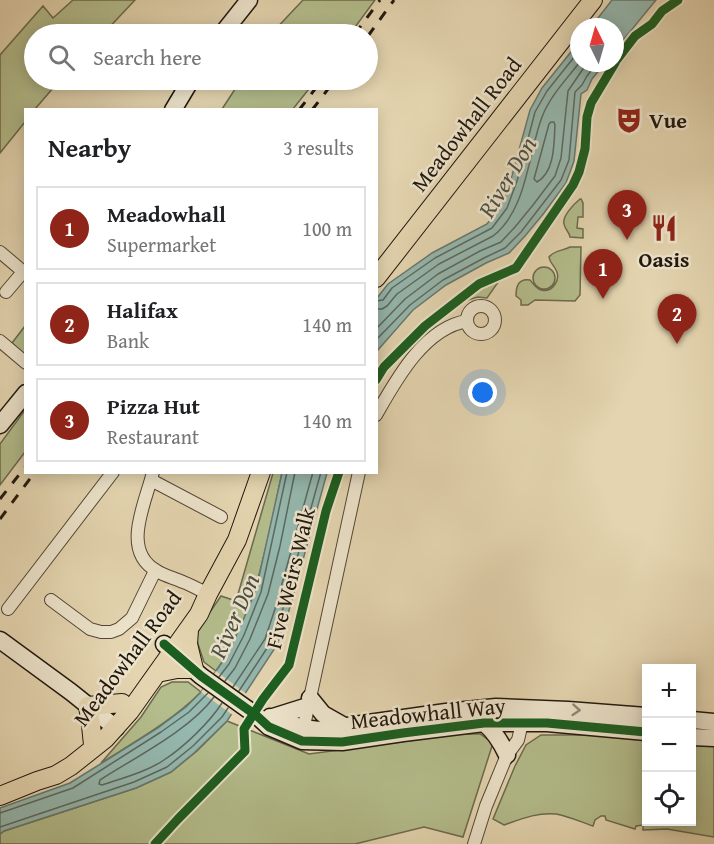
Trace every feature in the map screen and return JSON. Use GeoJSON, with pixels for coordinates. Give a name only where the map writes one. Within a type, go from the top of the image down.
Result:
{"type":"FeatureCollection","features":[{"type":"Feature","properties":{"kind":"main road","name":"Meadowhall Road"},"geometry":{"type":"LineString","coordinates":[[378,275],[593,0]]}},
{"type":"Feature","properties":{"kind":"main road","name":"Meadowhall Road"},"geometry":{"type":"LineString","coordinates":[[0,796],[71,766],[105,739],[122,703],[168,647],[189,630],[199,614],[237,540],[260,474]]}},
{"type":"Feature","properties":{"kind":"main road","name":"Meadowhall Road"},"geometry":{"type":"LineString","coordinates":[[112,725],[130,711],[157,673],[190,606],[208,594]]}},
{"type":"Feature","properties":{"kind":"main road"},"geometry":{"type":"LineString","coordinates":[[157,673],[177,669],[198,672],[188,644],[189,630]]}},
{"type":"Feature","properties":{"kind":"main road"},"geometry":{"type":"LineString","coordinates":[[90,749],[91,725],[87,706],[122,703]]}},
{"type":"Feature","properties":{"kind":"street"},"geometry":{"type":"LineString","coordinates":[[230,24],[249,0]]}},
{"type":"Feature","properties":{"kind":"street"},"geometry":{"type":"LineString","coordinates":[[174,108],[185,90]]}},
{"type":"Feature","properties":{"kind":"street"},"geometry":{"type":"LineString","coordinates":[[0,252],[24,273],[6,292]]}},
{"type":"Feature","properties":{"kind":"street"},"geometry":{"type":"LineString","coordinates":[[378,411],[392,386],[411,360],[442,330],[467,321]]}},
{"type":"Feature","properties":{"kind":"street"},"geometry":{"type":"LineString","coordinates":[[0,341],[24,361]]}},
{"type":"Feature","properties":{"kind":"street"},"geometry":{"type":"LineString","coordinates":[[0,425],[24,395]]}},
{"type":"Feature","properties":{"kind":"street"},"geometry":{"type":"LineString","coordinates":[[8,609],[111,474]]}},
{"type":"Feature","properties":{"kind":"street"},"geometry":{"type":"LineString","coordinates":[[302,734],[358,474]]}},
{"type":"Feature","properties":{"kind":"street"},"geometry":{"type":"LineString","coordinates":[[208,594],[155,570],[143,558],[137,543],[139,519],[152,476],[221,516]]}},
{"type":"Feature","properties":{"kind":"street"},"geometry":{"type":"LineString","coordinates":[[51,600],[90,629],[111,632],[120,629],[132,618],[155,570]]}},
{"type":"Feature","properties":{"kind":"street"},"geometry":{"type":"LineString","coordinates":[[0,640],[112,725]]}},
{"type":"Feature","properties":{"kind":"street","name":"Meadowhall Way"},"geometry":{"type":"LineString","coordinates":[[168,647],[198,672],[265,717],[323,743],[568,710],[642,716]]}},
{"type":"Feature","properties":{"kind":"street"},"geometry":{"type":"LineString","coordinates":[[265,717],[309,702]]}},
{"type":"Feature","properties":{"kind":"street"},"geometry":{"type":"LineString","coordinates":[[309,702],[323,714],[346,727]]}},
{"type":"Feature","properties":{"kind":"street","name":"Meadowhall Way"},"geometry":{"type":"LineString","coordinates":[[302,734],[446,712],[495,707],[516,718],[642,732]]}},
{"type":"Feature","properties":{"kind":"street"},"geometry":{"type":"LineString","coordinates":[[474,844],[486,806],[507,755],[518,740],[516,718]]}},
{"type":"Feature","properties":{"kind":"street"},"geometry":{"type":"LineString","coordinates":[[484,723],[496,734],[507,755]]}},
{"type":"Feature","properties":{"kind":"green space"},"geometry":{"type":"Polygon","coordinates":[[[73,0],[135,0],[112,24],[27,24],[43,6],[53,18],[73,0]]]}},
{"type":"Feature","properties":{"kind":"green space"},"geometry":{"type":"Polygon","coordinates":[[[303,0],[375,0],[357,24],[280,24],[303,0]]]}},
{"type":"Feature","properties":{"kind":"green space"},"geometry":{"type":"Polygon","coordinates":[[[24,28],[24,90],[51,90],[36,108],[24,108],[24,123],[0,153],[0,55],[24,28]]]}},
{"type":"Feature","properties":{"kind":"green space"},"geometry":{"type":"Polygon","coordinates":[[[234,90],[308,90],[294,108],[223,108],[234,90]]]}},
{"type":"Feature","properties":{"kind":"green space"},"geometry":{"type":"Polygon","coordinates":[[[580,199],[583,203],[583,217],[578,217],[577,228],[583,229],[583,238],[570,237],[565,226],[565,217],[580,199]]]}},
{"type":"Feature","properties":{"kind":"green space"},"geometry":{"type":"Polygon","coordinates":[[[570,247],[581,247],[580,295],[575,301],[535,300],[528,305],[521,305],[521,300],[516,296],[518,284],[523,280],[530,280],[541,290],[552,287],[557,281],[557,274],[549,257],[553,253],[570,247]]]}},
{"type":"Feature","properties":{"kind":"green space"},"geometry":{"type":"Polygon","coordinates":[[[544,267],[554,274],[555,278],[548,288],[544,289],[534,282],[533,278],[540,268],[544,267]]]}},
{"type":"Feature","properties":{"kind":"green space"},"geometry":{"type":"Polygon","coordinates":[[[501,277],[487,298],[478,297],[468,300],[466,298],[480,286],[501,277]]]}},
{"type":"Feature","properties":{"kind":"green space"},"geometry":{"type":"Polygon","coordinates":[[[24,327],[24,355],[12,343],[24,327]]]}},
{"type":"Feature","properties":{"kind":"green space"},"geometry":{"type":"Polygon","coordinates":[[[24,411],[24,453],[0,485],[0,444],[24,411]]]}},
{"type":"Feature","properties":{"kind":"green space"},"geometry":{"type":"Polygon","coordinates":[[[273,474],[282,474],[259,576],[251,601],[230,649],[216,671],[204,662],[196,635],[221,596],[236,601],[273,474]]]}},
{"type":"Feature","properties":{"kind":"green space"},"geometry":{"type":"Polygon","coordinates":[[[172,682],[188,682],[201,692],[166,721],[101,763],[141,717],[161,687],[172,682]]]}},
{"type":"Feature","properties":{"kind":"green space"},"geometry":{"type":"Polygon","coordinates":[[[227,721],[309,754],[461,734],[480,734],[493,743],[463,837],[424,827],[355,844],[0,844],[0,834],[4,831],[136,788],[171,772],[197,751],[227,721]]]}},
{"type":"Feature","properties":{"kind":"green space"},"geometry":{"type":"Polygon","coordinates":[[[541,735],[596,735],[642,739],[642,825],[636,826],[635,829],[606,820],[605,816],[595,820],[593,826],[556,814],[536,815],[504,825],[493,819],[526,745],[541,735]]]}},
{"type":"Feature","properties":{"kind":"green space"},"geometry":{"type":"Polygon","coordinates":[[[696,742],[714,744],[714,837],[667,829],[643,830],[643,826],[696,826],[696,742]]]}},
{"type":"Feature","properties":{"kind":"water"},"geometry":{"type":"Polygon","coordinates":[[[612,0],[656,0],[624,39],[624,18],[598,18],[612,0]]]}},
{"type":"Feature","properties":{"kind":"water"},"geometry":{"type":"Polygon","coordinates":[[[570,53],[570,72],[598,72],[587,90],[581,94],[574,161],[566,183],[544,213],[509,253],[446,285],[413,310],[378,350],[378,297],[388,284],[432,253],[487,224],[501,206],[530,110],[542,88],[570,53]]]}},
{"type":"Feature","properties":{"kind":"water"},"geometry":{"type":"Polygon","coordinates":[[[282,474],[327,474],[288,614],[277,645],[227,721],[171,772],[136,788],[0,834],[0,808],[70,783],[158,728],[186,707],[201,692],[223,661],[256,590],[282,474]]]}},
{"type":"Feature","properties":{"kind":"pier"},"geometry":{"type":"Polygon","coordinates":[[[216,671],[248,695],[234,716],[201,692],[216,671]]]}},
{"type":"Feature","properties":{"kind":"railway"},"geometry":{"type":"LineString","coordinates":[[362,24],[380,0]]}},
{"type":"Feature","properties":{"kind":"railway"},"geometry":{"type":"LineString","coordinates":[[377,24],[394,0]]}},
{"type":"Feature","properties":{"kind":"railway"},"geometry":{"type":"LineString","coordinates":[[301,108],[314,90]]}},
{"type":"Feature","properties":{"kind":"railway"},"geometry":{"type":"LineString","coordinates":[[314,108],[327,90]]}},
{"type":"Feature","properties":{"kind":"railway"},"geometry":{"type":"LineString","coordinates":[[0,499],[24,469]]}},
{"type":"Feature","properties":{"kind":"railway"},"geometry":{"type":"LineString","coordinates":[[0,519],[34,474]]}},
{"type":"Feature","properties":{"kind":"cycle path"},"geometry":{"type":"LineString","coordinates":[[624,50],[635,36],[652,24],[662,11],[678,0]]}},
{"type":"Feature","properties":{"kind":"cycle path"},"geometry":{"type":"LineString","coordinates":[[378,377],[384,367],[425,326],[479,284],[516,268],[573,185],[585,149],[587,117],[591,103],[610,72]]}},
{"type":"Feature","properties":{"kind":"cycle path","name":"Five Weirs Walk"},"geometry":{"type":"LineString","coordinates":[[155,844],[245,751],[244,729],[289,665],[326,511],[338,474]]}},
{"type":"Feature","properties":{"kind":"cycle path"},"geometry":{"type":"LineString","coordinates":[[164,644],[201,676],[269,727],[302,741],[342,742],[484,723],[547,723],[642,732]]}},
{"type":"Feature","properties":{"kind":"place","name":"Vue"},"geometry":{"type":"Point","coordinates":[629,120]}},
{"type":"Feature","properties":{"kind":"place","name":"Oasis"},"geometry":{"type":"Point","coordinates":[664,228]}},
{"type":"Feature","properties":{"kind":"place","name":"Pizza Hut"},"geometry":{"type":"Point","coordinates":[627,240]}},
{"type":"Feature","properties":{"kind":"place","name":"Meadowhall"},"geometry":{"type":"Point","coordinates":[603,299]}},
{"type":"Feature","properties":{"kind":"place","name":"Halifax"},"geometry":{"type":"Point","coordinates":[677,344]}},
{"type":"Feature","properties":{"kind":"water label","name":"River Don"},"geometry":{"type":"Point","coordinates":[507,177]}},
{"type":"Feature","properties":{"kind":"water label","name":"River Don"},"geometry":{"type":"Point","coordinates":[234,616]}}]}
